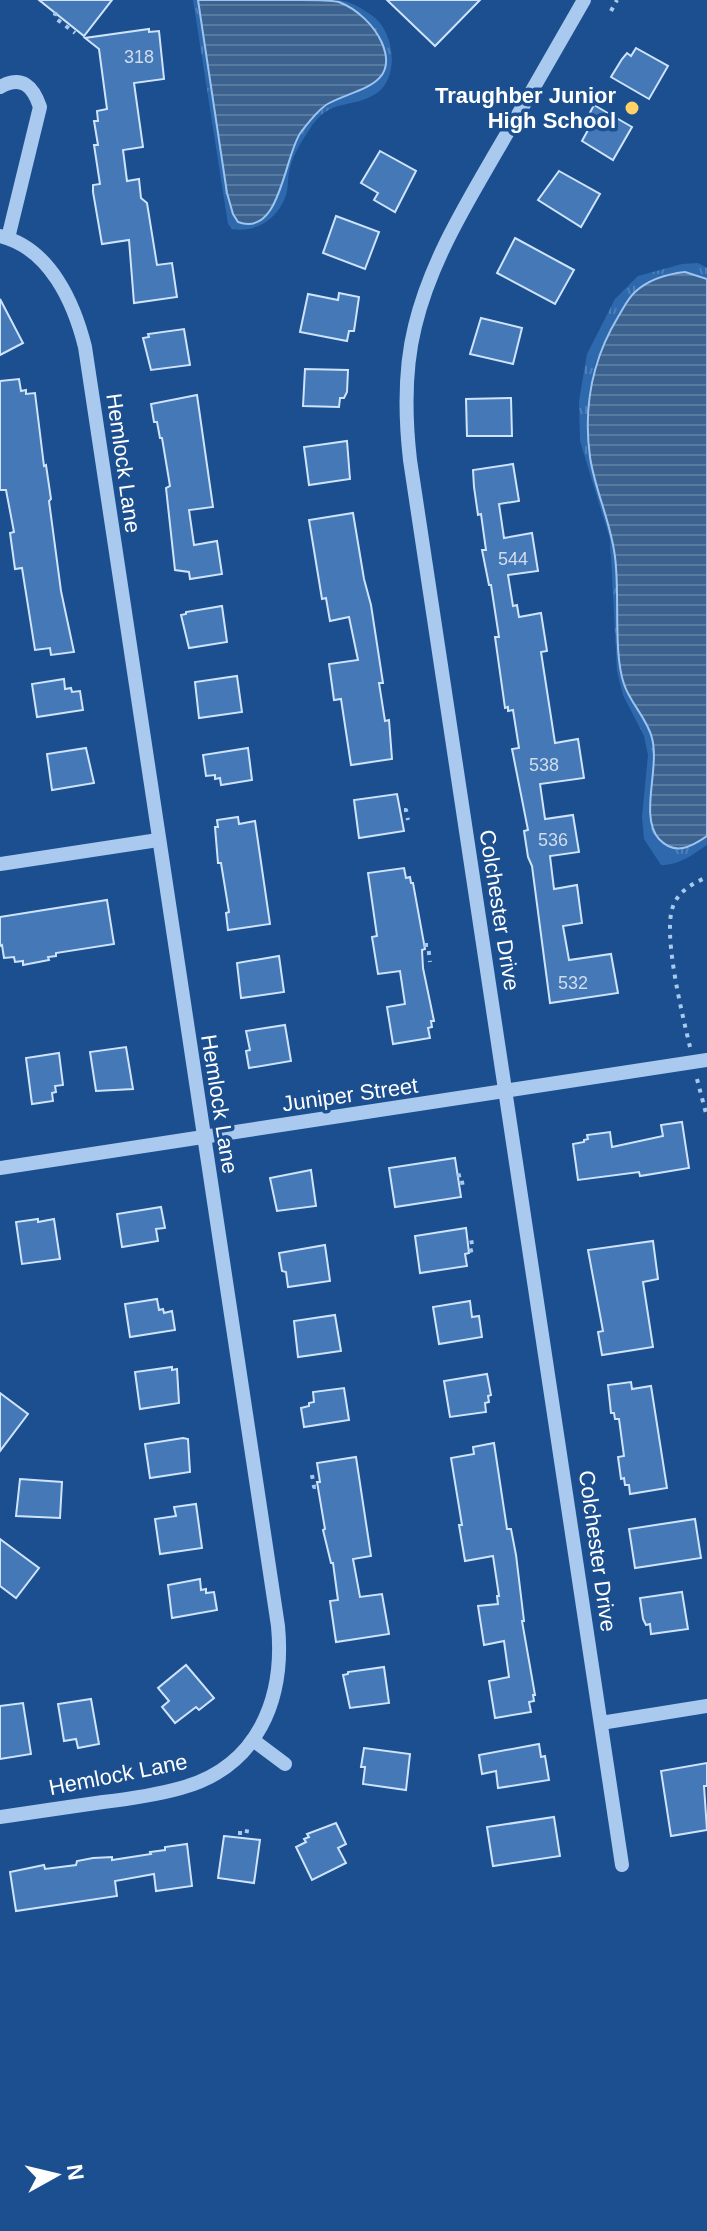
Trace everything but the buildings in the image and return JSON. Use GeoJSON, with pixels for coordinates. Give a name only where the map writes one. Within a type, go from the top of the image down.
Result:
{"type":"FeatureCollection","features":[{"type":"Feature","properties":{"kind":"street","name":"Colchester Drive"},"geometry":{"type":"LineString","coordinates":[[584,0],[442,250],[420,305],[408,364],[406,409],[410,460],[622,1865]]}},
{"type":"Feature","properties":{"kind":"street"},"geometry":{"type":"LineString","coordinates":[[0,87],[8,83],[24,83],[35,90],[40,107],[4,237]]}},
{"type":"Feature","properties":{"kind":"street","name":"Hemlock Lane"},"geometry":{"type":"LineString","coordinates":[[0,1817],[181,1788],[217,1773],[236,1759],[253,1740],[274,1696],[280,1663],[85,347],[68,295],[49,269],[30,252],[4,237]]}},
{"type":"Feature","properties":{"kind":"street"},"geometry":{"type":"LineString","coordinates":[[0,864],[158,840]]}},
{"type":"Feature","properties":{"kind":"street","name":"Juniper Street"},"geometry":{"type":"LineString","coordinates":[[0,1168],[707,1060]]}},
{"type":"Feature","properties":{"kind":"street"},"geometry":{"type":"LineString","coordinates":[[601,1723],[707,1706]]}},
{"type":"Feature","properties":{"kind":"street"},"geometry":{"type":"LineString","coordinates":[[253,1740],[285,1764]]}},
{"type":"Feature","properties":{"kind":"path"},"geometry":{"type":"LineString","coordinates":[[611,11],[617,0]]}},
{"type":"Feature","properties":{"kind":"path"},"geometry":{"type":"LineString","coordinates":[[56,12],[54,17],[75,33]]}},
{"type":"Feature","properties":{"kind":"path"},"geometry":{"type":"LineString","coordinates":[[404,810],[408,820]]}},
{"type":"Feature","properties":{"kind":"path"},"geometry":{"type":"LineString","coordinates":[[690,1048],[672,953],[669,917],[681,893],[707,877]]}},
{"type":"Feature","properties":{"kind":"path"},"geometry":{"type":"LineString","coordinates":[[424,945],[428,945],[430,962]]}},
{"type":"Feature","properties":{"kind":"path"},"geometry":{"type":"LineString","coordinates":[[697,1078],[707,1117]]}},
{"type":"Feature","properties":{"kind":"path"},"geometry":{"type":"LineString","coordinates":[[457,1176],[461,1175],[463,1188]]}},
{"type":"Feature","properties":{"kind":"path"},"geometry":{"type":"LineString","coordinates":[[469,1251],[473,1250],[471,1239]]}},
{"type":"Feature","properties":{"kind":"path"},"geometry":{"type":"LineString","coordinates":[[312,1475],[314,1487],[318,1487]]}},
{"type":"Feature","properties":{"kind":"path"},"geometry":{"type":"LineString","coordinates":[[240,1835],[240,1830],[251,1832]]}},
{"type":"Feature","properties":{"kind":"green space"},"geometry":{"type":"Polygon","coordinates":[[[193,0],[198,0],[227,194],[233,214],[279,194],[290,156],[304,128],[327,106],[363,90],[342,4],[336,0],[351,3],[374,17],[381,24],[390,44],[391,66],[384,86],[368,98],[333,108],[317,119],[293,158],[281,206],[270,219],[257,227],[241,230],[232,229],[228,224],[193,0]]]}},
{"type":"Feature","properties":{"kind":"green space"},"geometry":{"type":"Polygon","coordinates":[[[698,263],[707,268],[707,279],[685,272],[633,293],[613,325],[595,364],[588,397],[591,459],[616,559],[619,650],[651,735],[655,754],[649,815],[657,837],[693,845],[707,836],[707,845],[691,856],[661,865],[644,839],[642,817],[648,755],[644,736],[623,695],[617,671],[610,539],[580,441],[579,401],[587,354],[615,299],[638,276],[682,264],[698,263]]]}},
{"type":"Feature","properties":{"kind":"shaded area"},"geometry":{"type":"Polygon","coordinates":[[[198,0],[339,2],[370,24],[379,36],[386,58],[385,69],[379,78],[326,105],[309,121],[295,143],[272,207],[264,218],[252,224],[238,222],[227,193],[198,0]]]}},
{"type":"Feature","properties":{"kind":"shaded area"},"geometry":{"type":"Polygon","coordinates":[[[685,272],[707,279],[707,836],[689,846],[677,848],[665,844],[653,830],[650,806],[654,750],[652,738],[627,691],[621,671],[615,557],[592,470],[588,420],[596,367],[609,333],[628,300],[652,280],[685,272]]]}},
{"type":"Feature","properties":{"kind":"place","name":"Traughber Junior High School"},"geometry":{"type":"Point","coordinates":[632,108]}}]}
